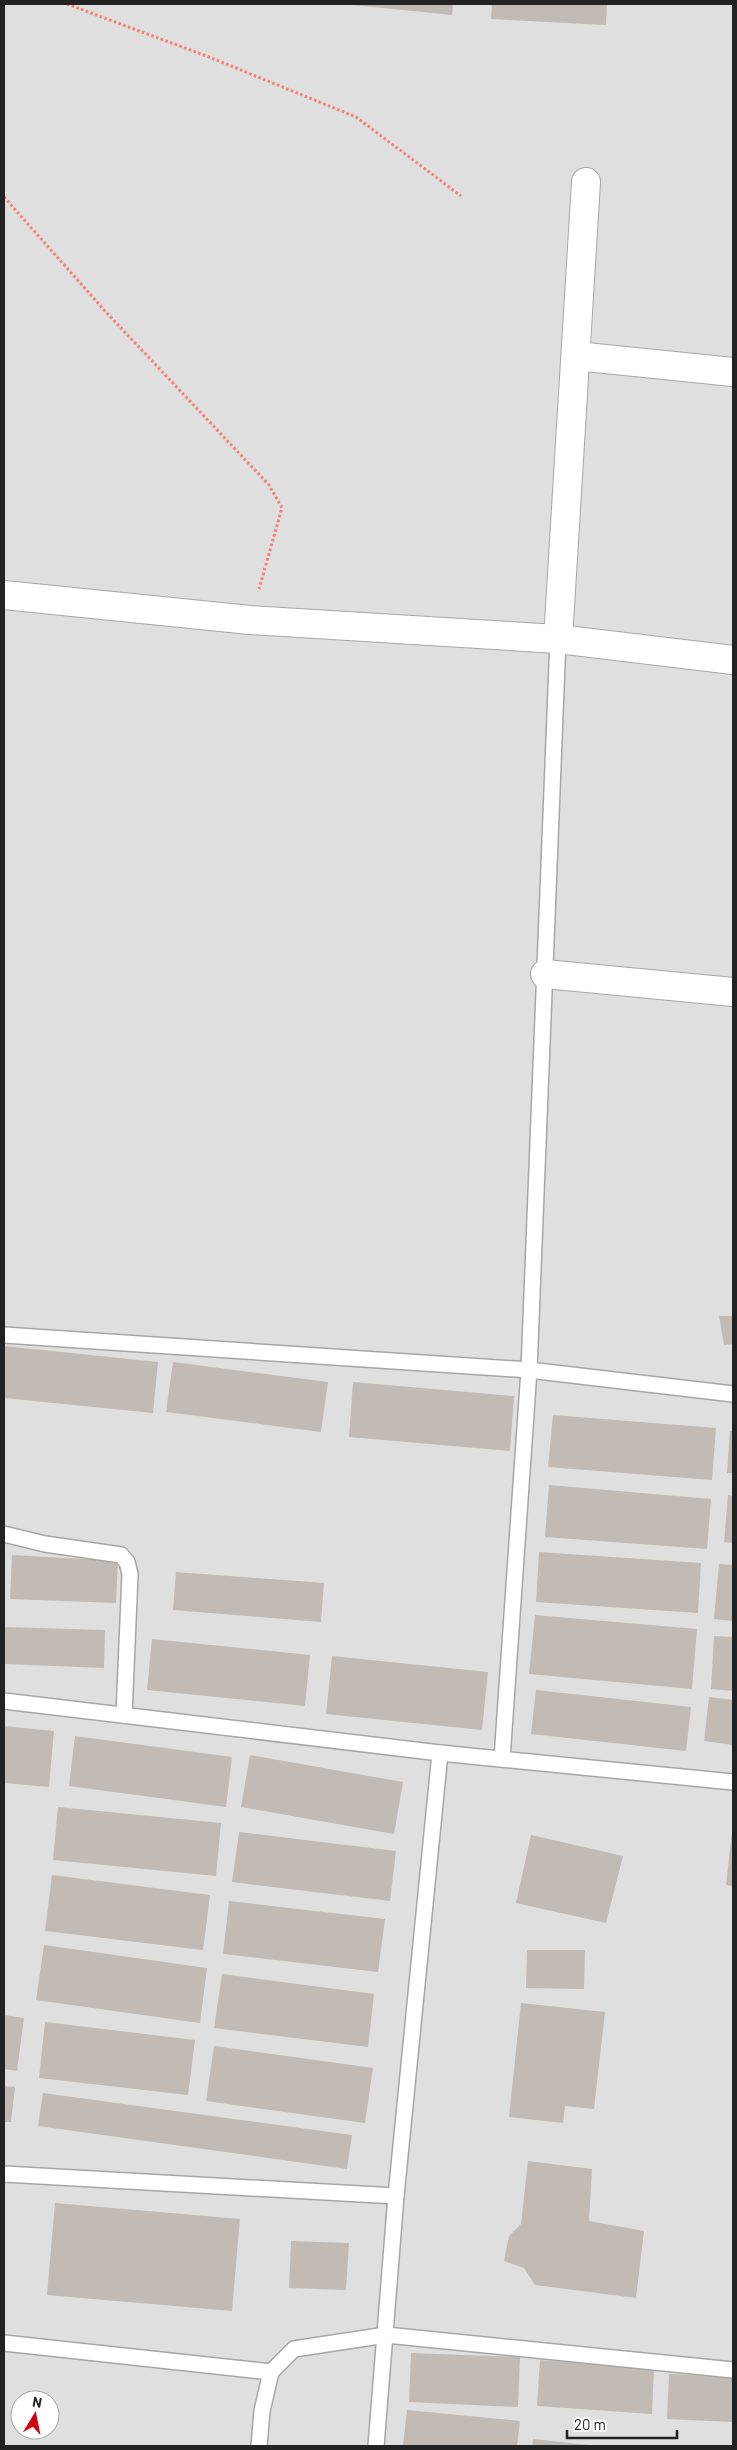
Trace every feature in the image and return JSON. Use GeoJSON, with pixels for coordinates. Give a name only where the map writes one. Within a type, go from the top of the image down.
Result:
{"type":"FeatureCollection","features":[{"type":"Feature","properties":{"kind":"street"},"geometry":{"type":"LineString","coordinates":[[558,638],[586,182]]}},
{"type":"Feature","properties":{"kind":"street"},"geometry":{"type":"LineString","coordinates":[[576,356],[733,372]]}},
{"type":"Feature","properties":{"kind":"street"},"geometry":{"type":"LineString","coordinates":[[4,595],[250,620],[558,638],[733,660]]}},
{"type":"Feature","properties":{"kind":"street"},"geometry":{"type":"LineString","coordinates":[[545,974],[733,992]]}},
{"type":"Feature","properties":{"kind":"lane"},"geometry":{"type":"LineString","coordinates":[[502,1759],[529,1370],[558,638]]}},
{"type":"Feature","properties":{"kind":"lane"},"geometry":{"type":"LineString","coordinates":[[4,1335],[529,1370],[733,1394]]}},
{"type":"Feature","properties":{"kind":"lane"},"geometry":{"type":"LineString","coordinates":[[4,1534],[46,1544],[121,1555],[127,1562],[130,1574],[124,1715]]}},
{"type":"Feature","properties":{"kind":"lane"},"geometry":{"type":"LineString","coordinates":[[4,1701],[440,1753],[733,1782]]}},
{"type":"Feature","properties":{"kind":"lane"},"geometry":{"type":"LineString","coordinates":[[376,2446],[396,2196],[440,1753]]}},
{"type":"Feature","properties":{"kind":"lane"},"geometry":{"type":"LineString","coordinates":[[4,2174],[396,2196]]}},
{"type":"Feature","properties":{"kind":"lane"},"geometry":{"type":"LineString","coordinates":[[259,2446],[262,2410],[270,2372],[294,2349],[386,2335],[733,2370]]}},
{"type":"Feature","properties":{"kind":"lane"},"geometry":{"type":"LineString","coordinates":[[4,2343],[270,2372]]}},
{"type":"Feature","properties":{"kind":"path"},"geometry":{"type":"LineString","coordinates":[[67,4],[127,28],[209,57],[356,117],[461,196]]}},
{"type":"Feature","properties":{"kind":"path"},"geometry":{"type":"LineString","coordinates":[[4,197],[105,311],[269,485],[282,508],[250,620]]}},
{"type":"Feature","properties":{"kind":"shaded area"},"geometry":{"type":"Polygon","coordinates":[[[4,4],[733,4],[733,2446],[4,2446],[4,4]]]}},
{"type":"Feature","properties":{"kind":"building"},"geometry":{"type":"Polygon","coordinates":[[[343,4],[453,4],[452,15],[343,4]]]}},
{"type":"Feature","properties":{"kind":"building"},"geometry":{"type":"Polygon","coordinates":[[[492,4],[607,4],[606,25],[491,19],[492,4]]]}},
{"type":"Feature","properties":{"kind":"building"},"geometry":{"type":"Polygon","coordinates":[[[719,1316],[733,1316],[733,1344],[724,1345],[719,1316]]]}},
{"type":"Feature","properties":{"kind":"building"},"geometry":{"type":"Polygon","coordinates":[[[4,1346],[158,1362],[153,1413],[4,1398],[4,1346]]]}},
{"type":"Feature","properties":{"kind":"building"},"geometry":{"type":"Polygon","coordinates":[[[173,1362],[328,1382],[321,1432],[166,1412],[173,1362]]]}},
{"type":"Feature","properties":{"kind":"building"},"geometry":{"type":"Polygon","coordinates":[[[353,1382],[514,1396],[510,1451],[349,1437],[353,1382]]]}},
{"type":"Feature","properties":{"kind":"building"},"geometry":{"type":"Polygon","coordinates":[[[553,1415],[716,1428],[712,1480],[548,1467],[553,1415]]]}},
{"type":"Feature","properties":{"kind":"building"},"geometry":{"type":"Polygon","coordinates":[[[730,1431],[733,1431],[733,1473],[727,1473],[730,1431]]]}},
{"type":"Feature","properties":{"kind":"building"},"geometry":{"type":"Polygon","coordinates":[[[549,1485],[711,1499],[707,1549],[545,1537],[549,1485]]]}},
{"type":"Feature","properties":{"kind":"building"},"geometry":{"type":"Polygon","coordinates":[[[728,1495],[733,1496],[733,1543],[724,1542],[728,1495]]]}},
{"type":"Feature","properties":{"kind":"building"},"geometry":{"type":"Polygon","coordinates":[[[539,1552],[701,1563],[698,1613],[536,1602],[539,1552]]]}},
{"type":"Feature","properties":{"kind":"building"},"geometry":{"type":"Polygon","coordinates":[[[12,1555],[118,1561],[116,1603],[10,1599],[12,1555]]]}},
{"type":"Feature","properties":{"kind":"building"},"geometry":{"type":"Polygon","coordinates":[[[719,1564],[733,1565],[733,1621],[714,1619],[719,1564]]]}},
{"type":"Feature","properties":{"kind":"building"},"geometry":{"type":"Polygon","coordinates":[[[176,1572],[324,1583],[321,1622],[173,1610],[176,1572]]]}},
{"type":"Feature","properties":{"kind":"building"},"geometry":{"type":"Polygon","coordinates":[[[535,1615],[697,1629],[692,1689],[529,1674],[535,1615]]]}},
{"type":"Feature","properties":{"kind":"building"},"geometry":{"type":"Polygon","coordinates":[[[4,1627],[105,1630],[104,1668],[4,1664],[4,1627]]]}},
{"type":"Feature","properties":{"kind":"building"},"geometry":{"type":"Polygon","coordinates":[[[714,1636],[733,1637],[733,1691],[711,1689],[714,1636]]]}},
{"type":"Feature","properties":{"kind":"building"},"geometry":{"type":"Polygon","coordinates":[[[152,1639],[310,1655],[305,1706],[147,1690],[152,1639]]]}},
{"type":"Feature","properties":{"kind":"building"},"geometry":{"type":"Polygon","coordinates":[[[332,1656],[488,1672],[482,1730],[326,1714],[332,1656]]]}},
{"type":"Feature","properties":{"kind":"building"},"geometry":{"type":"Polygon","coordinates":[[[536,1690],[691,1707],[686,1751],[531,1734],[536,1690]]]}},
{"type":"Feature","properties":{"kind":"building"},"geometry":{"type":"Polygon","coordinates":[[[709,1697],[733,1700],[733,1745],[704,1741],[709,1697]]]}},
{"type":"Feature","properties":{"kind":"building"},"geometry":{"type":"Polygon","coordinates":[[[4,1726],[54,1731],[49,1787],[4,1783],[4,1726]]]}},
{"type":"Feature","properties":{"kind":"building"},"geometry":{"type":"Polygon","coordinates":[[[75,1736],[232,1757],[226,1807],[69,1786],[75,1736]]]}},
{"type":"Feature","properties":{"kind":"building"},"geometry":{"type":"Polygon","coordinates":[[[250,1755],[403,1782],[394,1834],[241,1807],[250,1755]]]}},
{"type":"Feature","properties":{"kind":"building"},"geometry":{"type":"Polygon","coordinates":[[[58,1807],[221,1823],[216,1876],[53,1860],[58,1807]]]}},
{"type":"Feature","properties":{"kind":"building"},"geometry":{"type":"Polygon","coordinates":[[[239,1832],[396,1851],[390,1901],[232,1882],[239,1832]]]}},
{"type":"Feature","properties":{"kind":"building"},"geometry":{"type":"Polygon","coordinates":[[[733,1832],[733,1886],[726,1885],[733,1832]]]}},
{"type":"Feature","properties":{"kind":"building"},"geometry":{"type":"Polygon","coordinates":[[[531,1835],[623,1856],[606,1923],[516,1903],[531,1835]]]}},
{"type":"Feature","properties":{"kind":"building"},"geometry":{"type":"Polygon","coordinates":[[[52,1875],[210,1895],[203,1950],[45,1931],[52,1875]]]}},
{"type":"Feature","properties":{"kind":"building"},"geometry":{"type":"Polygon","coordinates":[[[229,1901],[385,1919],[378,1972],[223,1954],[229,1901]]]}},
{"type":"Feature","properties":{"kind":"building"},"geometry":{"type":"Polygon","coordinates":[[[44,1945],[207,1968],[200,2023],[36,2000],[44,1945]]]}},
{"type":"Feature","properties":{"kind":"building"},"geometry":{"type":"Polygon","coordinates":[[[527,1950],[585,1950],[584,1989],[526,1988],[527,1950]]]}},
{"type":"Feature","properties":{"kind":"building"},"geometry":{"type":"Polygon","coordinates":[[[222,1974],[374,1994],[368,2047],[214,2028],[222,1974]]]}},
{"type":"Feature","properties":{"kind":"building"},"geometry":{"type":"Polygon","coordinates":[[[521,2003],[605,2012],[594,2109],[565,2106],[563,2123],[509,2117],[521,2003]]]}},
{"type":"Feature","properties":{"kind":"building"},"geometry":{"type":"Polygon","coordinates":[[[4,2015],[24,2018],[17,2071],[4,2069],[4,2015]]]}},
{"type":"Feature","properties":{"kind":"building"},"geometry":{"type":"Polygon","coordinates":[[[45,2022],[195,2040],[188,2095],[39,2078],[45,2022]]]}},
{"type":"Feature","properties":{"kind":"building"},"geometry":{"type":"Polygon","coordinates":[[[214,2046],[373,2068],[365,2123],[206,2101],[214,2046]]]}},
{"type":"Feature","properties":{"kind":"building"},"geometry":{"type":"Polygon","coordinates":[[[4,2086],[15,2087],[11,2122],[4,2122],[4,2086]]]}},
{"type":"Feature","properties":{"kind":"building"},"geometry":{"type":"Polygon","coordinates":[[[43,2093],[352,2135],[347,2169],[38,2126],[43,2093]]]}},
{"type":"Feature","properties":{"kind":"building"},"geometry":{"type":"Polygon","coordinates":[[[528,2161],[592,2169],[589,2221],[644,2231],[636,2298],[535,2285],[524,2268],[504,2261],[509,2236],[521,2224],[528,2161]]]}},
{"type":"Feature","properties":{"kind":"building"},"geometry":{"type":"Polygon","coordinates":[[[55,2203],[240,2219],[232,2311],[47,2295],[55,2203]]]}},
{"type":"Feature","properties":{"kind":"building"},"geometry":{"type":"Polygon","coordinates":[[[291,2241],[349,2243],[346,2290],[289,2288],[291,2241]]]}},
{"type":"Feature","properties":{"kind":"building"},"geometry":{"type":"Polygon","coordinates":[[[411,2353],[520,2357],[518,2407],[409,2402],[411,2353]]]}},
{"type":"Feature","properties":{"kind":"building"},"geometry":{"type":"Polygon","coordinates":[[[540,2360],[654,2368],[652,2414],[537,2406],[540,2360]]]}},
{"type":"Feature","properties":{"kind":"building"},"geometry":{"type":"Polygon","coordinates":[[[669,2374],[733,2377],[733,2422],[667,2419],[669,2374]]]}},
{"type":"Feature","properties":{"kind":"building"},"geometry":{"type":"Polygon","coordinates":[[[407,2410],[520,2421],[517,2446],[403,2446],[407,2410]]]}},
{"type":"Feature","properties":{"kind":"building"},"geometry":{"type":"Polygon","coordinates":[[[533,2439],[589,2445],[589,2446],[532,2446],[533,2439]]]}}]}
